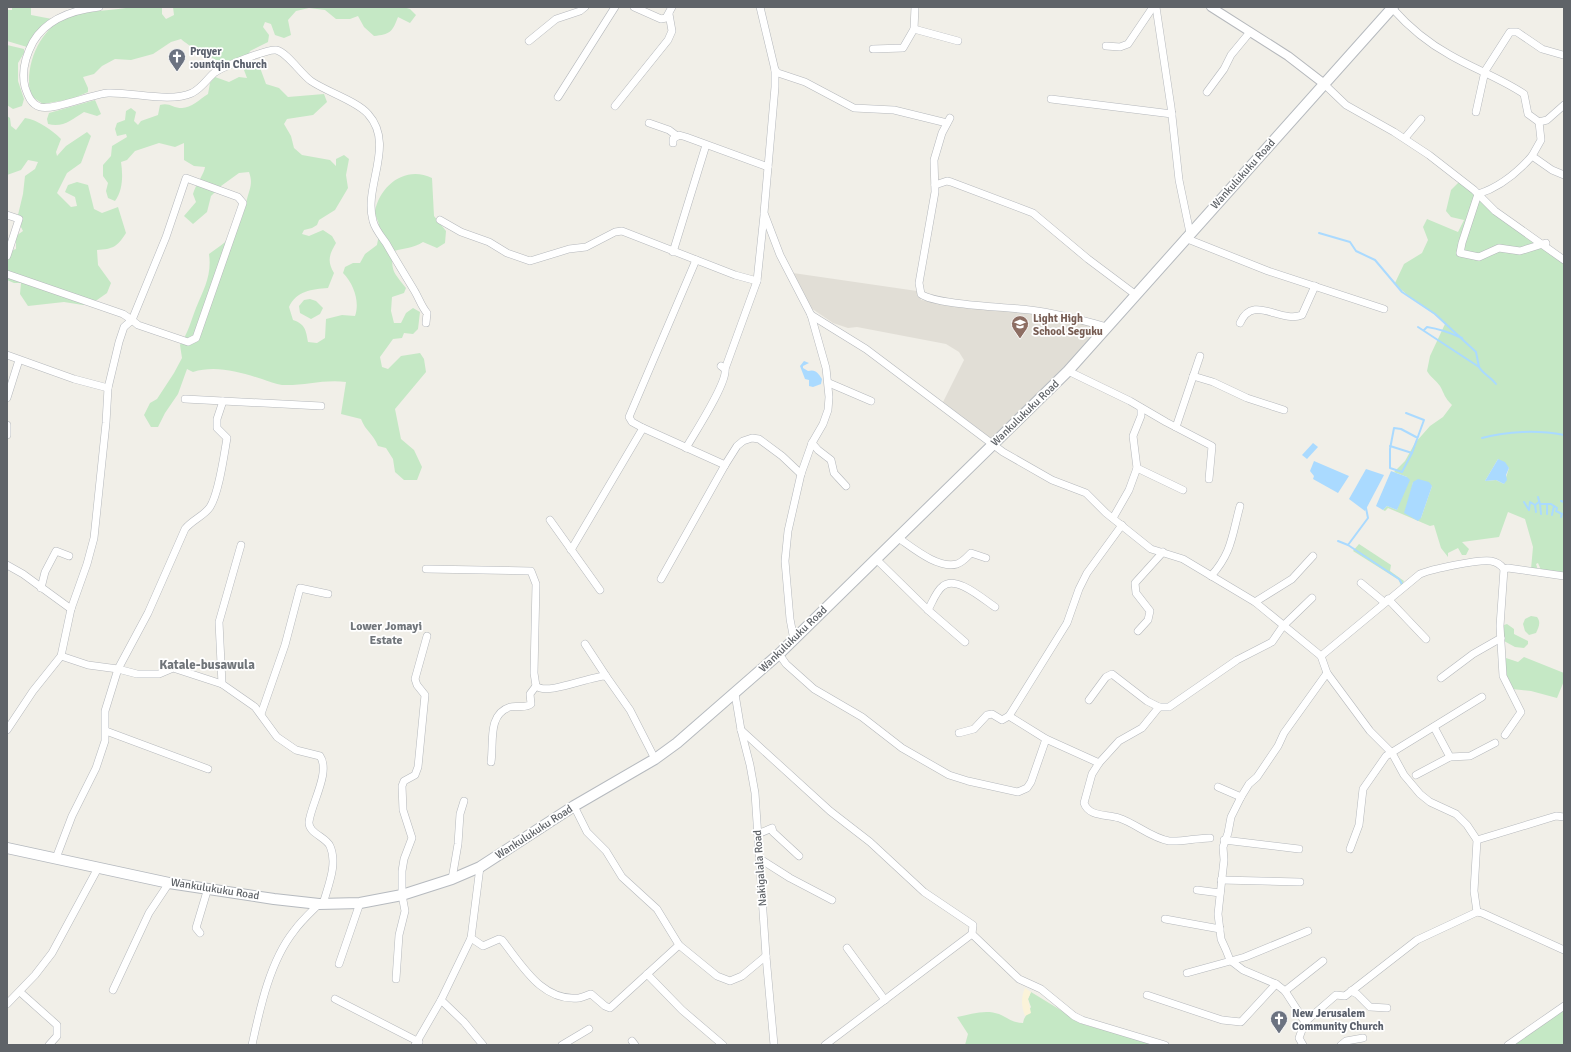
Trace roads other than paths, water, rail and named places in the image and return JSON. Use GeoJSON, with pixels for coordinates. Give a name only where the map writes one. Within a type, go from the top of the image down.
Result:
{"type":"FeatureCollection","features":[{"type":"Feature","properties":{"kind":"main road","name":"Wankulukuku Road"},"geometry":{"type":"LineString","coordinates":[[7,848],[169,882],[321,904],[360,903],[402,895],[452,879],[480,867],[574,806],[655,759],[677,743],[735,694],[794,640],[897,537],[1068,371],[1392,7]]}},
{"type":"Feature","properties":{"kind":"street"},"geometry":{"type":"LineString","coordinates":[[98,7],[72,12],[56,18],[43,28],[34,41],[26,58],[23,72],[29,98],[34,104],[41,107],[48,107],[108,93],[168,97],[182,96],[200,88],[214,74],[227,66],[265,51],[274,50],[283,53],[307,78],[368,113],[376,126],[380,141],[380,151],[372,195],[373,220],[427,313],[426,323]]}},
{"type":"Feature","properties":{"kind":"street"},"geometry":{"type":"LineString","coordinates":[[529,41],[556,19],[580,11],[585,7]]}},
{"type":"Feature","properties":{"kind":"street"},"geometry":{"type":"LineString","coordinates":[[558,97],[615,7]]}},
{"type":"Feature","properties":{"kind":"street"},"geometry":{"type":"LineString","coordinates":[[634,7],[661,19],[666,18],[670,10]]}},
{"type":"Feature","properties":{"kind":"street"},"geometry":{"type":"LineString","coordinates":[[686,448],[721,387],[726,374],[723,368],[757,281],[773,120],[775,70],[760,7]]}},
{"type":"Feature","properties":{"kind":"street"},"geometry":{"type":"LineString","coordinates":[[873,49],[903,48],[914,29],[915,7]]}},
{"type":"Feature","properties":{"kind":"street"},"geometry":{"type":"LineString","coordinates":[[1106,46],[1120,47],[1128,44],[1154,7]]}},
{"type":"Feature","properties":{"kind":"street"},"geometry":{"type":"LineString","coordinates":[[1154,7],[1172,114],[1179,180],[1188,236],[1268,271],[1384,309]]}},
{"type":"Feature","properties":{"kind":"street"},"geometry":{"type":"LineString","coordinates":[[1211,7],[1288,56],[1323,83],[1346,105],[1404,138],[1429,155],[1478,194],[1495,211],[1545,243],[1564,260]]}},
{"type":"Feature","properties":{"kind":"street"},"geometry":{"type":"LineString","coordinates":[[1392,7],[1414,29],[1450,55],[1485,71],[1524,94],[1528,114],[1539,122],[1541,140],[1532,156],[1516,173],[1489,191],[1478,194]]}},
{"type":"Feature","properties":{"kind":"street"},"geometry":{"type":"LineString","coordinates":[[615,106],[668,40],[672,31],[670,10]]}},
{"type":"Feature","properties":{"kind":"street"},"geometry":{"type":"LineString","coordinates":[[914,29],[958,41]]}},
{"type":"Feature","properties":{"kind":"street"},"geometry":{"type":"LineString","coordinates":[[1476,112],[1485,71],[1512,31],[1516,32],[1542,49],[1563,55]]}},
{"type":"Feature","properties":{"kind":"street"},"geometry":{"type":"LineString","coordinates":[[1207,92],[1224,69],[1231,54],[1250,32]]}},
{"type":"Feature","properties":{"kind":"street"},"geometry":{"type":"LineString","coordinates":[[775,70],[778,73],[805,82],[854,108],[894,110],[948,121],[934,160],[934,204],[919,283],[921,294],[928,298],[959,303],[1031,310],[1107,327]]}},
{"type":"Feature","properties":{"kind":"street"},"geometry":{"type":"LineString","coordinates":[[1051,99],[1172,114]]}},
{"type":"Feature","properties":{"kind":"street"},"geometry":{"type":"LineString","coordinates":[[1539,122],[1547,120],[1564,105]]}},
{"type":"Feature","properties":{"kind":"street"},"geometry":{"type":"LineString","coordinates":[[1404,138],[1421,119]]}},
{"type":"Feature","properties":{"kind":"street"},"geometry":{"type":"LineString","coordinates":[[649,123],[669,130],[675,140],[679,135],[686,137],[768,167]]}},
{"type":"Feature","properties":{"kind":"street"},"geometry":{"type":"LineString","coordinates":[[673,252],[706,145]]}},
{"type":"Feature","properties":{"kind":"street"},"geometry":{"type":"LineString","coordinates":[[1532,156],[1547,167],[1564,175]]}},
{"type":"Feature","properties":{"kind":"street"},"geometry":{"type":"LineString","coordinates":[[7,274],[123,314],[132,320],[138,325],[188,342],[196,338],[238,222],[243,203],[238,197],[188,178],[184,179],[166,237],[132,320],[124,327],[115,355],[108,388],[106,423],[94,538],[87,564],[71,609],[62,656],[10,720],[7,730]]}},
{"type":"Feature","properties":{"kind":"street"},"geometry":{"type":"LineString","coordinates":[[935,185],[947,181],[951,182],[1027,210],[1136,295]]}},
{"type":"Feature","properties":{"kind":"street"},"geometry":{"type":"LineString","coordinates":[[1478,194],[1460,253],[1479,256],[1499,248],[1520,251],[1545,243]]}},
{"type":"Feature","properties":{"kind":"street"},"geometry":{"type":"LineString","coordinates":[[764,213],[780,255],[811,315],[819,339],[829,383],[828,410],[823,424],[812,443],[801,474],[788,531],[785,562],[790,619],[794,640]]}},
{"type":"Feature","properties":{"kind":"street"},"geometry":{"type":"LineString","coordinates":[[7,215],[19,219],[7,256]]}},
{"type":"Feature","properties":{"kind":"street"},"geometry":{"type":"LineString","coordinates":[[440,220],[461,232],[489,242],[507,253],[530,261],[568,249],[586,247],[615,232],[622,231],[673,252],[757,281]]}},
{"type":"Feature","properties":{"kind":"street"},"geometry":{"type":"LineString","coordinates":[[696,260],[630,413],[629,420],[642,428],[725,466]]}},
{"type":"Feature","properties":{"kind":"street"},"geometry":{"type":"LineString","coordinates":[[1240,323],[1244,315],[1254,309],[1292,316],[1302,315],[1315,286]]}},
{"type":"Feature","properties":{"kind":"street"},"geometry":{"type":"LineString","coordinates":[[811,315],[866,349],[964,421],[992,444],[1034,471],[1086,493],[1113,518],[1151,549],[1183,559],[1255,602],[1321,656],[1327,673],[1370,731],[1392,753],[1404,775],[1425,799],[1456,814],[1468,824],[1477,840],[1474,891],[1477,912]]}},
{"type":"Feature","properties":{"kind":"street"},"geometry":{"type":"LineString","coordinates":[[7,355],[74,379],[108,388]]}},
{"type":"Feature","properties":{"kind":"street"},"geometry":{"type":"LineString","coordinates":[[1176,427],[1200,356]]}},
{"type":"Feature","properties":{"kind":"street"},"geometry":{"type":"LineString","coordinates":[[7,398],[19,360]]}},
{"type":"Feature","properties":{"kind":"street"},"geometry":{"type":"LineString","coordinates":[[1068,371],[1212,446],[1209,479]]}},
{"type":"Feature","properties":{"kind":"street"},"geometry":{"type":"LineString","coordinates":[[1193,376],[1213,382],[1247,398],[1284,410]]}},
{"type":"Feature","properties":{"kind":"street"},"geometry":{"type":"LineString","coordinates":[[829,383],[871,401]]}},
{"type":"Feature","properties":{"kind":"street"},"geometry":{"type":"LineString","coordinates":[[185,399],[321,406]]}},
{"type":"Feature","properties":{"kind":"street"},"geometry":{"type":"LineString","coordinates":[[56,858],[72,816],[96,768],[105,741],[105,712],[118,669],[148,613],[185,529],[190,523],[207,511],[212,504],[227,438],[218,428],[217,419],[223,401]]}},
{"type":"Feature","properties":{"kind":"street"},"geometry":{"type":"LineString","coordinates":[[1113,518],[1129,490],[1137,468],[1133,436],[1141,416],[1141,408]]}},
{"type":"Feature","properties":{"kind":"street"},"geometry":{"type":"LineString","coordinates":[[7,425],[7,435]]}},
{"type":"Feature","properties":{"kind":"street"},"geometry":{"type":"LineString","coordinates":[[571,550],[642,428]]}},
{"type":"Feature","properties":{"kind":"street"},"geometry":{"type":"LineString","coordinates":[[661,578],[725,466],[737,446],[743,441],[752,438],[759,439],[782,456],[801,474]]}},
{"type":"Feature","properties":{"kind":"street"},"geometry":{"type":"LineString","coordinates":[[812,443],[818,450],[831,460],[834,473],[846,486]]}},
{"type":"Feature","properties":{"kind":"street"},"geometry":{"type":"LineString","coordinates":[[1137,468],[1183,490]]}},
{"type":"Feature","properties":{"kind":"street"},"geometry":{"type":"LineString","coordinates":[[1210,576],[1219,567],[1232,542],[1240,506]]}},
{"type":"Feature","properties":{"kind":"street"},"geometry":{"type":"LineString","coordinates":[[550,520],[600,590]]}},
{"type":"Feature","properties":{"kind":"street"},"geometry":{"type":"LineString","coordinates":[[959,733],[974,729],[987,715],[992,714],[1004,720],[1009,716],[1067,623],[1079,589],[1087,573],[1122,524]]}},
{"type":"Feature","properties":{"kind":"street"},"geometry":{"type":"LineString","coordinates":[[897,537],[937,562],[956,564],[964,561],[972,553],[986,558]]}},
{"type":"Feature","properties":{"kind":"street"},"geometry":{"type":"LineString","coordinates":[[222,684],[219,622],[241,545]]}},
{"type":"Feature","properties":{"kind":"street"},"geometry":{"type":"LineString","coordinates":[[42,588],[45,572],[56,551],[69,556]]}},
{"type":"Feature","properties":{"kind":"street"},"geometry":{"type":"LineString","coordinates":[[1138,631],[1148,620],[1150,610],[1136,593],[1135,583],[1163,552]]}},
{"type":"Feature","properties":{"kind":"street"},"geometry":{"type":"LineString","coordinates":[[1255,602],[1292,579],[1313,556]]}},
{"type":"Feature","properties":{"kind":"street"},"geometry":{"type":"LineString","coordinates":[[876,559],[928,610],[965,642]]}},
{"type":"Feature","properties":{"kind":"street"},"geometry":{"type":"LineString","coordinates":[[1321,656],[1420,574],[1436,568],[1490,560],[1501,565],[1504,569],[1564,576]]}},
{"type":"Feature","properties":{"kind":"street"},"geometry":{"type":"LineString","coordinates":[[7,565],[23,574],[71,609]]}},
{"type":"Feature","properties":{"kind":"street"},"geometry":{"type":"LineString","coordinates":[[426,569],[531,571],[536,584],[534,673],[536,686],[530,694],[531,704],[528,706],[511,707],[497,717],[493,726],[491,762]]}},
{"type":"Feature","properties":{"kind":"street"},"geometry":{"type":"LineString","coordinates":[[1504,569],[1501,638],[1503,676],[1521,712],[1505,735]]}},
{"type":"Feature","properties":{"kind":"street"},"geometry":{"type":"LineString","coordinates":[[928,610],[942,586],[949,583],[960,584],[995,607]]}},
{"type":"Feature","properties":{"kind":"street"},"geometry":{"type":"LineString","coordinates":[[1361,583],[1386,601],[1426,640]]}},
{"type":"Feature","properties":{"kind":"street"},"geometry":{"type":"LineString","coordinates":[[261,714],[285,645],[300,588],[328,594]]}},
{"type":"Feature","properties":{"kind":"street"},"geometry":{"type":"LineString","coordinates":[[1089,700],[1106,677],[1112,674],[1147,701],[1159,707],[1169,707],[1237,660],[1272,642],[1283,626],[1312,598]]}},
{"type":"Feature","properties":{"kind":"street"},"geometry":{"type":"LineString","coordinates":[[396,979],[399,935],[405,911],[402,895],[404,859],[412,838],[403,810],[402,786],[404,781],[414,776],[418,767],[425,695],[417,686],[415,679],[427,636]]}},
{"type":"Feature","properties":{"kind":"street"},"geometry":{"type":"LineString","coordinates":[[1441,678],[1473,654],[1501,638]]}},
{"type":"Feature","properties":{"kind":"street"},"geometry":{"type":"LineString","coordinates":[[585,644],[630,710],[655,759]]}},
{"type":"Feature","properties":{"kind":"street"},"geometry":{"type":"LineString","coordinates":[[779,654],[786,664],[800,678],[832,700],[862,717],[902,748],[949,775],[968,781],[1018,792],[1027,788],[1031,782],[1046,739]]}},
{"type":"Feature","properties":{"kind":"street"},"geometry":{"type":"LineString","coordinates":[[62,656],[88,665],[118,669],[144,675],[163,674],[173,668],[222,684],[255,707],[277,737],[296,750],[320,756],[322,758],[323,771],[321,782],[309,823],[312,830],[328,843],[332,852],[332,872],[321,904],[294,931],[280,956],[265,993],[252,1045]]}},
{"type":"Feature","properties":{"kind":"street"},"geometry":{"type":"LineString","coordinates":[[1305,1022],[1285,991],[1276,984],[1243,970],[1230,960],[1221,939],[1218,914],[1224,840],[1228,833],[1230,817],[1249,784],[1258,777],[1278,746],[1284,733],[1327,673]]}},
{"type":"Feature","properties":{"kind":"street"},"geometry":{"type":"LineString","coordinates":[[536,686],[542,689],[551,688],[593,677],[606,676]]}},
{"type":"Feature","properties":{"kind":"street","name":"Nakigalala Road"},"geometry":{"type":"LineString","coordinates":[[735,694],[741,730],[753,781],[760,859],[772,1044]]}},
{"type":"Feature","properties":{"kind":"street"},"geometry":{"type":"LineString","coordinates":[[1350,849],[1359,825],[1363,789],[1386,756],[1482,697]]}},
{"type":"Feature","properties":{"kind":"street"},"geometry":{"type":"LineString","coordinates":[[1159,707],[1142,728],[1119,741],[1099,763],[1092,774],[1084,803],[1088,810],[1097,814],[1121,818],[1167,840],[1178,841],[1210,838]]}},
{"type":"Feature","properties":{"kind":"street"},"geometry":{"type":"LineString","coordinates":[[1009,716],[1046,739],[1099,763]]}},
{"type":"Feature","properties":{"kind":"street"},"geometry":{"type":"LineString","coordinates":[[1434,727],[1450,757]]}},
{"type":"Feature","properties":{"kind":"street"},"geometry":{"type":"LineString","coordinates":[[741,730],[830,811],[870,842],[924,892],[973,925],[972,934],[825,1045]]}},
{"type":"Feature","properties":{"kind":"street"},"geometry":{"type":"LineString","coordinates":[[106,731],[208,769]]}},
{"type":"Feature","properties":{"kind":"street"},"geometry":{"type":"LineString","coordinates":[[1416,775],[1450,757],[1470,756],[1495,742]]}},
{"type":"Feature","properties":{"kind":"street"},"geometry":{"type":"LineString","coordinates":[[1218,787],[1241,797]]}},
{"type":"Feature","properties":{"kind":"street"},"geometry":{"type":"LineString","coordinates":[[452,879],[458,844],[460,814],[464,802]]}},
{"type":"Feature","properties":{"kind":"street"},"geometry":{"type":"LineString","coordinates":[[574,806],[587,832],[606,851],[622,877],[656,909],[679,945],[717,976],[730,981],[742,976],[766,956]]}},
{"type":"Feature","properties":{"kind":"street"},"geometry":{"type":"LineString","coordinates":[[1477,840],[1556,816],[1564,817]]}},
{"type":"Feature","properties":{"kind":"street"},"geometry":{"type":"LineString","coordinates":[[758,834],[772,828],[773,832],[799,856]]}},
{"type":"Feature","properties":{"kind":"street"},"geometry":{"type":"LineString","coordinates":[[1224,840],[1299,849]]}},
{"type":"Feature","properties":{"kind":"street"},"geometry":{"type":"LineString","coordinates":[[760,859],[796,882],[832,900]]}},
{"type":"Feature","properties":{"kind":"street"},"geometry":{"type":"LineString","coordinates":[[335,999],[417,1043],[471,938],[480,867]]}},
{"type":"Feature","properties":{"kind":"street"},"geometry":{"type":"LineString","coordinates":[[7,1004],[20,992],[52,953],[98,868]]}},
{"type":"Feature","properties":{"kind":"street"},"geometry":{"type":"LineString","coordinates":[[1221,880],[1300,882]]}},
{"type":"Feature","properties":{"kind":"street"},"geometry":{"type":"LineString","coordinates":[[113,990],[149,912],[169,882]]}},
{"type":"Feature","properties":{"kind":"street"},"geometry":{"type":"LineString","coordinates":[[200,933],[196,928],[208,888]]}},
{"type":"Feature","properties":{"kind":"street"},"geometry":{"type":"LineString","coordinates":[[1197,890],[1220,893]]}},
{"type":"Feature","properties":{"kind":"street"},"geometry":{"type":"LineString","coordinates":[[339,964],[360,903]]}},
{"type":"Feature","properties":{"kind":"street"},"geometry":{"type":"LineString","coordinates":[[1294,1045],[1299,1038],[1305,1022],[1336,996],[1345,996],[1416,940],[1477,912],[1564,950]]}},
{"type":"Feature","properties":{"kind":"street"},"geometry":{"type":"LineString","coordinates":[[1165,919],[1220,929]]}},
{"type":"Feature","properties":{"kind":"street"},"geometry":{"type":"LineString","coordinates":[[1187,973],[1245,957],[1308,932]]}},
{"type":"Feature","properties":{"kind":"street"},"geometry":{"type":"LineString","coordinates":[[972,934],[1019,979],[1041,989],[1074,1016],[1082,1020],[1165,1045]]}},
{"type":"Feature","properties":{"kind":"street"},"geometry":{"type":"LineString","coordinates":[[471,938],[483,946],[499,939],[502,940],[534,980],[547,991],[557,995],[579,998],[591,994],[607,1007],[612,1006],[679,945]]}},
{"type":"Feature","properties":{"kind":"street"},"geometry":{"type":"LineString","coordinates":[[847,948],[885,1000]]}},
{"type":"Feature","properties":{"kind":"street"},"geometry":{"type":"LineString","coordinates":[[1285,991],[1323,961]]}},
{"type":"Feature","properties":{"kind":"street"},"geometry":{"type":"LineString","coordinates":[[647,974],[682,1010],[722,1045]]}},
{"type":"Feature","properties":{"kind":"street"},"geometry":{"type":"LineString","coordinates":[[1147,995],[1222,1020],[1241,1022],[1276,984]]}},
{"type":"Feature","properties":{"kind":"street"},"geometry":{"type":"LineString","coordinates":[[1351,991],[1357,994],[1370,1007],[1387,1008]]}},
{"type":"Feature","properties":{"kind":"street"},"geometry":{"type":"LineString","coordinates":[[20,992],[57,1024],[57,1036],[49,1045]]}},
{"type":"Feature","properties":{"kind":"street"},"geometry":{"type":"LineString","coordinates":[[440,1000],[464,1022],[484,1045]]}},
{"type":"Feature","properties":{"kind":"street"},"geometry":{"type":"LineString","coordinates":[[1508,1045],[1564,1006]]}},
{"type":"Feature","properties":{"kind":"street"},"geometry":{"type":"LineString","coordinates":[[562,1045],[589,1029]]}},
{"type":"Feature","properties":{"kind":"street"},"geometry":{"type":"LineString","coordinates":[[1299,1038],[1303,1045]]}},
{"type":"Feature","properties":{"kind":"street"},"geometry":{"type":"LineString","coordinates":[[1341,1045],[1346,1041],[1363,1038]]}},
{"type":"Feature","properties":{"kind":"water"},"geometry":{"type":"Polygon","coordinates":[[[804,361],[809,363],[803,366],[803,368],[808,371],[816,372],[822,379],[821,384],[813,387],[809,386],[809,380],[805,379],[800,366],[804,361]]]}},
{"type":"Feature","properties":{"kind":"water"},"geometry":{"type":"Polygon","coordinates":[[[1313,443],[1318,447],[1307,459],[1302,455],[1313,443]]]}},
{"type":"Feature","properties":{"kind":"water"},"geometry":{"type":"Polygon","coordinates":[[[1498,459],[1505,462],[1509,468],[1506,475],[1507,480],[1504,484],[1496,480],[1485,481],[1498,459]]]}},
{"type":"Feature","properties":{"kind":"water"},"geometry":{"type":"Polygon","coordinates":[[[1314,461],[1349,476],[1338,493],[1313,479],[1314,476],[1310,471],[1314,461]]]}},
{"type":"Feature","properties":{"kind":"water"},"geometry":{"type":"Polygon","coordinates":[[[1366,469],[1384,475],[1365,511],[1349,499],[1366,469]]]}},
{"type":"Feature","properties":{"kind":"water"},"geometry":{"type":"Polygon","coordinates":[[[1391,471],[1407,477],[1410,480],[1397,510],[1387,506],[1383,510],[1376,506],[1391,471]]]}},
{"type":"Feature","properties":{"kind":"water"},"geometry":{"type":"Polygon","coordinates":[[[1418,479],[1429,482],[1432,486],[1421,518],[1418,521],[1404,513],[1413,482],[1418,479]]]}},
{"type":"Feature","properties":{"kind":"waterway"},"geometry":{"type":"LineString","coordinates":[[1319,233],[1350,242],[1356,251],[1375,260],[1402,292],[1435,314],[1476,352],[1479,367]]}},
{"type":"Feature","properties":{"kind":"waterway"},"geometry":{"type":"LineString","coordinates":[[1418,327],[1479,367],[1496,384]]}},
{"type":"Feature","properties":{"kind":"waterway"},"geometry":{"type":"LineString","coordinates":[[1424,330],[1427,327],[1432,328],[1445,331],[1462,338]]}},
{"type":"Feature","properties":{"kind":"waterway"},"geometry":{"type":"LineString","coordinates":[[1406,413],[1424,420],[1412,453],[1402,472],[1390,468],[1390,449],[1394,428],[1401,429],[1416,437]]}},
{"type":"Feature","properties":{"kind":"waterway"},"geometry":{"type":"LineString","coordinates":[[1482,438],[1523,432],[1544,432],[1564,435]]}},
{"type":"Feature","properties":{"kind":"waterway"},"geometry":{"type":"LineString","coordinates":[[1390,446],[1412,453]]}},
{"type":"Feature","properties":{"kind":"waterway"},"geometry":{"type":"LineString","coordinates":[[1538,497],[1540,504],[1551,504],[1557,508],[1556,511],[1562,514],[1561,517]]}},
{"type":"Feature","properties":{"kind":"waterway"},"geometry":{"type":"LineString","coordinates":[[1524,502],[1529,510],[1530,502],[1535,505],[1539,502]]}},
{"type":"Feature","properties":{"kind":"waterway"},"geometry":{"type":"LineString","coordinates":[[1540,504],[1541,514]]}},
{"type":"Feature","properties":{"kind":"waterway"},"geometry":{"type":"LineString","coordinates":[[1535,505],[1536,512]]}},
{"type":"Feature","properties":{"kind":"waterway"},"geometry":{"type":"LineString","coordinates":[[1547,505],[1547,514]]}},
{"type":"Feature","properties":{"kind":"waterway"},"geometry":{"type":"LineString","coordinates":[[1552,515],[1554,506]]}},
{"type":"Feature","properties":{"kind":"waterway"},"geometry":{"type":"LineString","coordinates":[[1366,508],[1368,518],[1348,545],[1399,579],[1402,584]]}},
{"type":"Feature","properties":{"kind":"waterway"},"geometry":{"type":"LineString","coordinates":[[1338,541],[1348,545]]}},
{"type":"Feature","properties":{"kind":"place","name":"Prqyer :ountqin Church"},"geometry":{"type":"Point","coordinates":[177,72]}},
{"type":"Feature","properties":{"kind":"place","name":"Light High School Seguku"},"geometry":{"type":"Point","coordinates":[1020,339]}},
{"type":"Feature","properties":{"kind":"place","name":"New Jerusalem Community Church"},"geometry":{"type":"Point","coordinates":[1279,1034]}},
{"type":"Feature","properties":{"kind":"district","name":"Lower Jomayi Estate"},"geometry":{"type":"Point","coordinates":[386,633]}},
{"type":"Feature","properties":{"kind":"district","name":"Katale-busawula"},"geometry":{"type":"Point","coordinates":[207,665]}}]}
